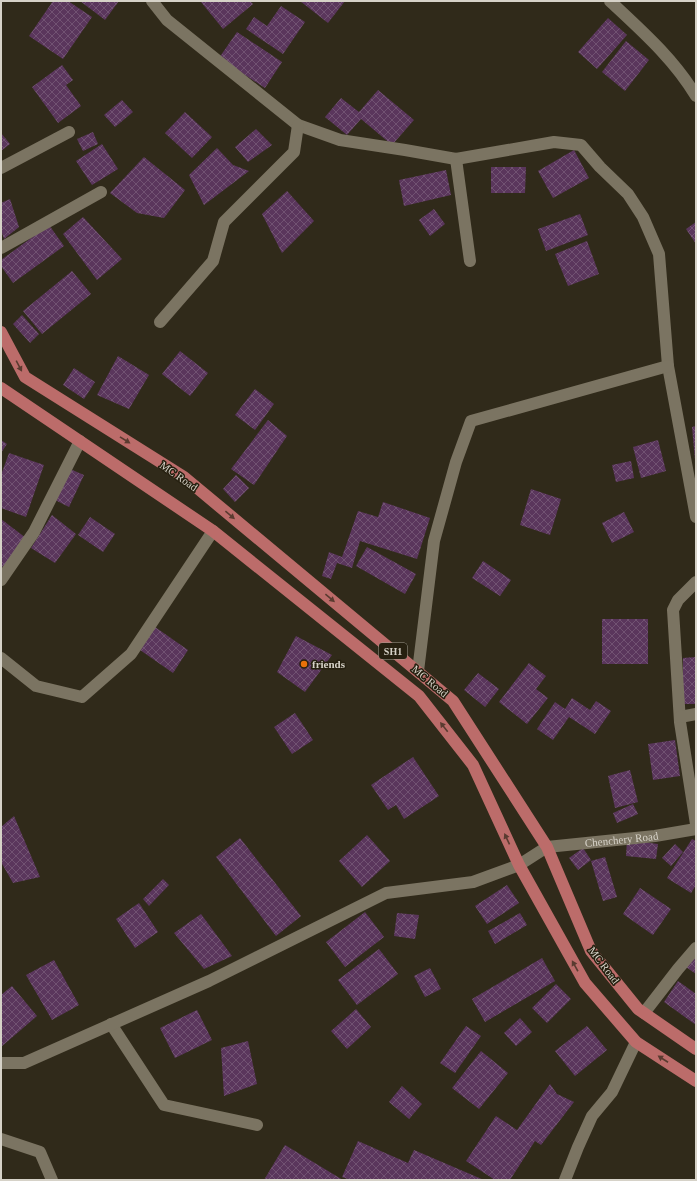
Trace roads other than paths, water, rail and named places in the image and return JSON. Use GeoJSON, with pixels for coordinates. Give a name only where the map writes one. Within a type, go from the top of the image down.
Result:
{"type":"FeatureCollection","features":[{"type":"Feature","properties":{"kind":"main road","name":"MC Road"},"geometry":{"type":"LineString","coordinates":[[1,332],[25,377],[184,477],[453,701],[547,847],[591,950],[638,1010],[696,1049]]}},
{"type":"Feature","properties":{"kind":"main road","name":"MC Road"},"geometry":{"type":"LineString","coordinates":[[1,388],[213,531],[419,696],[473,765],[519,865],[584,983],[636,1042],[696,1081]]}},
{"type":"Feature","properties":{"kind":"street"},"geometry":{"type":"LineString","coordinates":[[152,1],[167,20],[298,125],[340,140],[456,159],[554,142],[581,145],[600,167],[628,194],[643,217],[659,254],[668,366],[696,517]]}},
{"type":"Feature","properties":{"kind":"street"},"geometry":{"type":"LineString","coordinates":[[610,1],[650,37],[687,81],[696,96]]}},
{"type":"Feature","properties":{"kind":"street"},"geometry":{"type":"LineString","coordinates":[[160,322],[213,261],[224,222],[294,152],[298,125]]}},
{"type":"Feature","properties":{"kind":"street"},"geometry":{"type":"LineString","coordinates":[[1,168],[69,132]]}},
{"type":"Feature","properties":{"kind":"street"},"geometry":{"type":"LineString","coordinates":[[456,159],[470,261]]}},
{"type":"Feature","properties":{"kind":"street"},"geometry":{"type":"LineString","coordinates":[[1,248],[101,192]]}},
{"type":"Feature","properties":{"kind":"street"},"geometry":{"type":"LineString","coordinates":[[418,671],[434,541],[456,462],[471,421],[668,366]]}},
{"type":"Feature","properties":{"kind":"street"},"geometry":{"type":"LineString","coordinates":[[1,580],[34,532],[80,441]]}},
{"type":"Feature","properties":{"kind":"street"},"geometry":{"type":"LineString","coordinates":[[1,658],[36,686],[82,697],[131,654],[213,531]]}},
{"type":"Feature","properties":{"kind":"street"},"geometry":{"type":"LineString","coordinates":[[696,582],[678,600],[673,610],[680,717],[696,824]]}},
{"type":"Feature","properties":{"kind":"street"},"geometry":{"type":"LineString","coordinates":[[680,717],[696,714]]}},
{"type":"Feature","properties":{"kind":"street","name":"Chenchery Road"},"geometry":{"type":"LineString","coordinates":[[547,847],[655,836],[696,829]]}},
{"type":"Feature","properties":{"kind":"street"},"geometry":{"type":"LineString","coordinates":[[1,1063],[24,1062],[209,981],[386,892],[473,882],[519,865],[547,847]]}},
{"type":"Feature","properties":{"kind":"street"},"geometry":{"type":"LineString","coordinates":[[644,1013],[696,948]]}},
{"type":"Feature","properties":{"kind":"street"},"geometry":{"type":"LineString","coordinates":[[111,1024],[164,1105],[257,1125]]}},
{"type":"Feature","properties":{"kind":"street"},"geometry":{"type":"LineString","coordinates":[[564,1180],[592,1116],[612,1092],[636,1042]]}},
{"type":"Feature","properties":{"kind":"street"},"geometry":{"type":"LineString","coordinates":[[1,1139],[40,1152],[52,1180]]}},
{"type":"Feature","properties":{"kind":"place","name":"friends"},"geometry":{"type":"Point","coordinates":[304,664]}}]}
